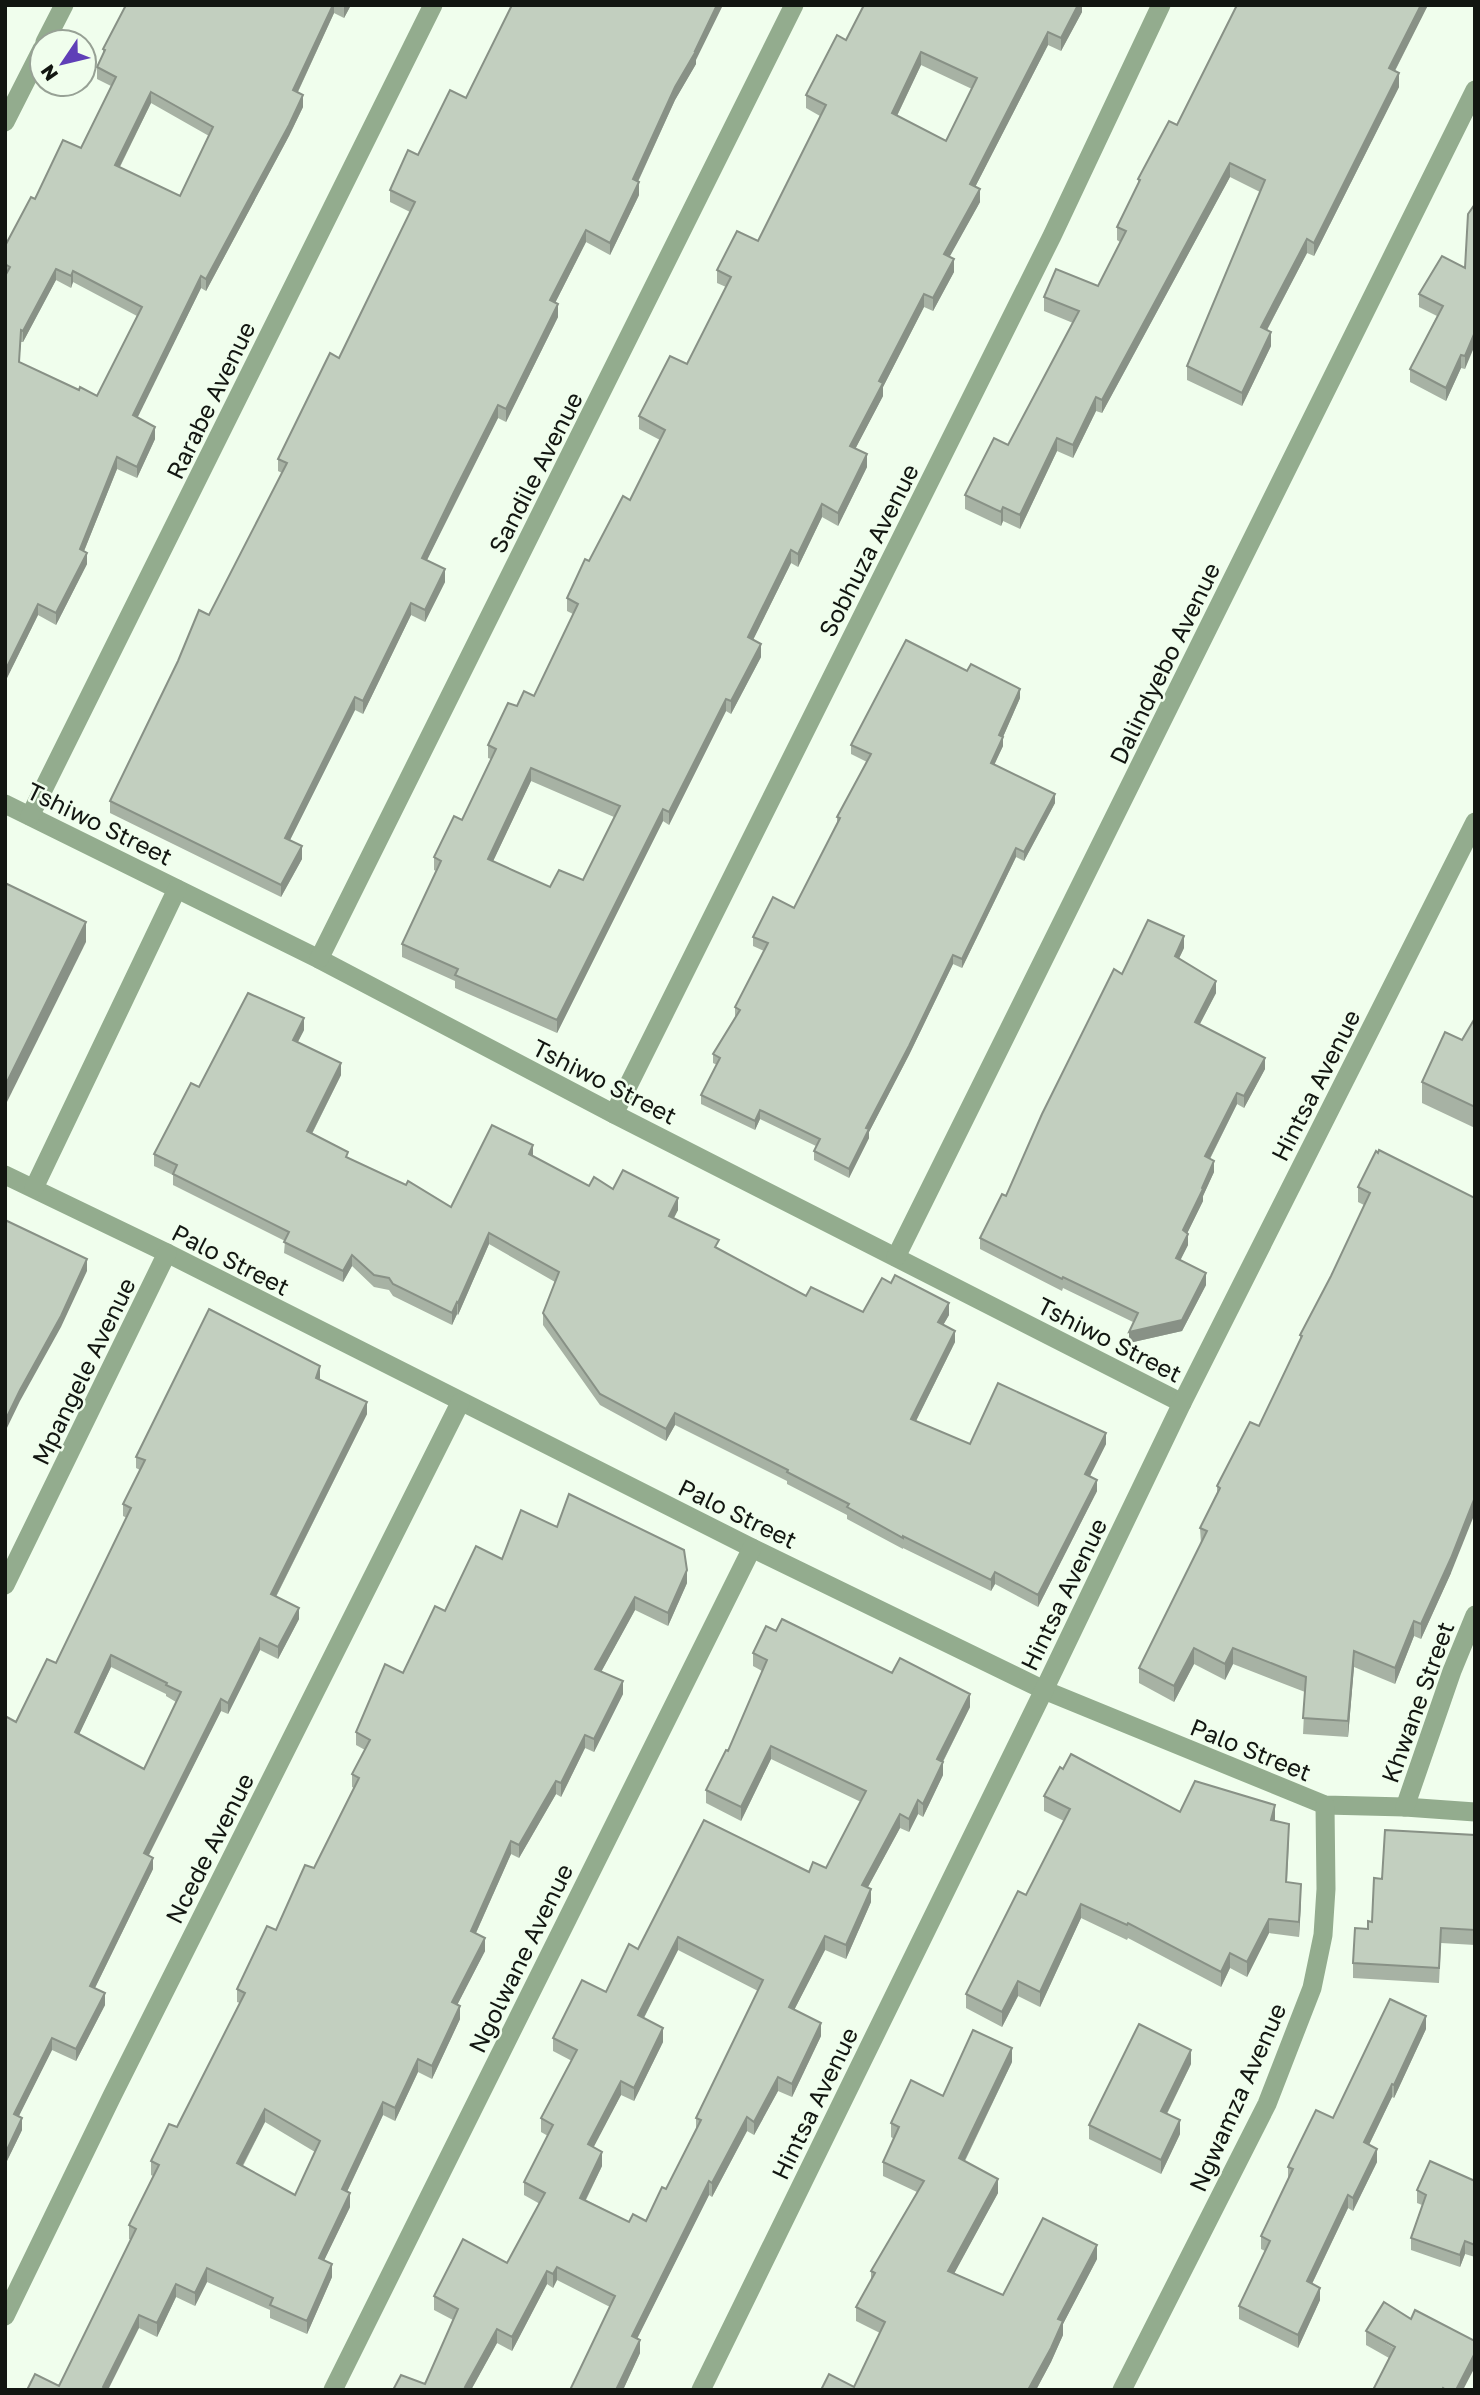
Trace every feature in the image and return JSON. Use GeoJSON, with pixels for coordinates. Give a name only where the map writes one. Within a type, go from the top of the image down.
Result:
{"type":"FeatureCollection","features":[{"type":"Feature","properties":{"kind":"street"},"geometry":{"type":"LineString","coordinates":[[52,28],[64,5]]}},
{"type":"Feature","properties":{"kind":"street","name":"Rarabe Avenue"},"geometry":{"type":"LineString","coordinates":[[30,817],[433,5]]}},
{"type":"Feature","properties":{"kind":"street","name":"Sandile Avenue"},"geometry":{"type":"LineString","coordinates":[[319,959],[794,5]]}},
{"type":"Feature","properties":{"kind":"street","name":"Sobhuza Avenue"},"geometry":{"type":"LineString","coordinates":[[614,1114],[1052,236],[1161,5]]}},
{"type":"Feature","properties":{"kind":"street"},"geometry":{"type":"LineString","coordinates":[[5,122],[28,76]]}},
{"type":"Feature","properties":{"kind":"street","name":"Dalindyebo Avenue"},"geometry":{"type":"LineString","coordinates":[[897,1258],[1475,90]]}},
{"type":"Feature","properties":{"kind":"street","name":"Tshiwo Street"},"geometry":{"type":"LineString","coordinates":[[5,804],[319,959],[614,1114],[1182,1403]]}},
{"type":"Feature","properties":{"kind":"street","name":"Hintsa Avenue"},"geometry":{"type":"LineString","coordinates":[[701,2390],[1182,1403],[1475,822]]}},
{"type":"Feature","properties":{"kind":"street"},"geometry":{"type":"LineString","coordinates":[[34,1188],[177,890]]}},
{"type":"Feature","properties":{"kind":"street","name":"Palo Street"},"geometry":{"type":"LineString","coordinates":[[5,1175],[751,1548],[1044,1690],[1325,1805],[1475,1812]]}},
{"type":"Feature","properties":{"kind":"street","name":"Mpangele Avenue"},"geometry":{"type":"LineString","coordinates":[[5,1586],[167,1254]]}},
{"type":"Feature","properties":{"kind":"street","name":"Ncede Avenue"},"geometry":{"type":"LineString","coordinates":[[5,2316],[112,2096],[460,1403]]}},
{"type":"Feature","properties":{"kind":"street","name":"Ngolwane Avenue"},"geometry":{"type":"LineString","coordinates":[[333,2390],[751,1548]]}},
{"type":"Feature","properties":{"kind":"street","name":"Khwane Street"},"geometry":{"type":"LineString","coordinates":[[1405,1807],[1452,1671],[1475,1615]]}},
{"type":"Feature","properties":{"kind":"street","name":"Ngwamza Avenue"},"geometry":{"type":"LineString","coordinates":[[1122,2390],[1267,2104],[1312,1988],[1323,1935],[1326,1889],[1325,1805]]}},
{"type":"Feature","properties":{"kind":"building"},"geometry":{"type":"Polygon","coordinates":[[[126,5],[333,5],[293,90],[303,95],[289,125],[206,279],[201,276],[133,415],[155,427],[137,467],[117,457],[80,549],[87,553],[56,613],[38,604],[5,671],[5,276],[10,267],[5,264],[5,246],[31,197],[35,199],[63,140],[81,148],[116,77],[98,68],[105,50],[103,49],[126,5]],[[151,92],[115,165],[180,196],[213,127],[151,92]],[[56,269],[23,331],[21,330],[19,362],[97,396],[142,307],[73,271],[71,276],[56,269]]]}},
{"type":"Feature","properties":{"kind":"building"},"geometry":{"type":"Polygon","coordinates":[[[512,5],[717,5],[696,51],[675,87],[633,179],[639,182],[610,243],[586,230],[550,300],[558,304],[506,409],[498,405],[453,494],[422,558],[445,569],[425,610],[411,603],[363,701],[355,697],[285,838],[302,846],[281,885],[110,801],[178,661],[199,610],[209,615],[287,463],[278,459],[330,353],[339,358],[415,202],[390,190],[408,150],[418,155],[450,90],[466,98],[512,5]]]}},
{"type":"Feature","properties":{"kind":"building"},"geometry":{"type":"Polygon","coordinates":[[[864,5],[1078,5],[1061,38],[1048,32],[970,184],[980,189],[944,254],[954,259],[933,298],[924,294],[879,381],[883,383],[850,446],[867,454],[838,513],[822,504],[798,554],[791,550],[748,637],[761,644],[731,701],[726,699],[669,812],[663,809],[557,1020],[455,975],[458,969],[402,944],[441,861],[434,857],[454,816],[462,820],[496,749],[488,745],[508,703],[517,706],[524,691],[534,696],[578,604],[567,598],[585,559],[589,561],[623,496],[630,500],[665,430],[639,416],[670,356],[687,364],[731,277],[717,270],[737,231],[758,241],[826,105],[806,95],[837,35],[846,40],[864,5]],[[921,52],[892,113],[946,141],[977,78],[921,52]],[[531,768],[488,859],[550,887],[559,870],[583,880],[620,806],[531,768]]]}},
{"type":"Feature","properties":{"kind":"building"},"geometry":{"type":"Polygon","coordinates":[[[1237,5],[1421,5],[1389,68],[1399,73],[1314,243],[1307,239],[1261,327],[1271,332],[1242,393],[1187,366],[1265,180],[1230,163],[1102,400],[1096,397],[1073,445],[1057,438],[1020,515],[1003,507],[1001,512],[965,495],[994,438],[1008,445],[1079,311],[1044,297],[1056,269],[1098,286],[1126,231],[1117,227],[1140,180],[1138,179],[1169,121],[1177,125],[1237,5]]]}},
{"type":"Feature","properties":{"kind":"building"},"geometry":{"type":"Polygon","coordinates":[[[1475,204],[1475,332],[1465,356],[1461,355],[1446,388],[1410,369],[1443,306],[1419,294],[1442,256],[1465,268],[1468,214],[1475,204]]]}},
{"type":"Feature","properties":{"kind":"building"},"geometry":{"type":"Polygon","coordinates":[[[906,640],[967,671],[971,664],[1020,689],[999,735],[1003,737],[991,763],[1055,794],[1024,852],[1016,848],[962,959],[953,955],[866,1128],[869,1129],[849,1169],[814,1151],[820,1139],[760,1110],[755,1121],[701,1095],[720,1058],[713,1054],[740,1010],[735,1007],[768,943],[753,937],[773,897],[794,908],[840,818],[837,817],[871,754],[851,745],[906,640]]]}},
{"type":"Feature","properties":{"kind":"building"},"geometry":{"type":"Polygon","coordinates":[[[5,883],[86,922],[5,1086],[5,883]]]}},
{"type":"Feature","properties":{"kind":"building"},"geometry":{"type":"Polygon","coordinates":[[[1148,920],[1184,936],[1175,956],[1216,981],[1195,1022],[1265,1058],[1244,1096],[1237,1093],[1205,1156],[1214,1161],[1183,1230],[1188,1234],[1176,1258],[1206,1273],[1182,1320],[1129,1332],[1138,1313],[980,1238],[1002,1194],[1006,1196],[1042,1114],[1114,969],[1122,974],[1148,920]]]}},
{"type":"Feature","properties":{"kind":"building"},"geometry":{"type":"Polygon","coordinates":[[[248,993],[304,1018],[293,1040],[341,1063],[307,1131],[348,1152],[346,1157],[406,1185],[408,1181],[451,1207],[492,1125],[533,1145],[529,1154],[589,1186],[594,1177],[613,1189],[623,1170],[678,1198],[669,1216],[719,1240],[715,1247],[806,1296],[811,1287],[863,1312],[882,1278],[891,1283],[895,1275],[949,1303],[938,1322],[955,1331],[911,1419],[970,1444],[998,1383],[1106,1433],[1085,1474],[1097,1480],[1038,1595],[995,1572],[991,1580],[903,1538],[847,1507],[849,1504],[787,1472],[788,1470],[675,1413],[666,1429],[600,1394],[543,1313],[559,1272],[489,1233],[452,1313],[393,1284],[389,1278],[374,1275],[352,1255],[343,1271],[284,1242],[289,1232],[173,1174],[177,1165],[154,1154],[191,1083],[199,1087],[248,993]]]}},
{"type":"Feature","properties":{"kind":"building"},"geometry":{"type":"Polygon","coordinates":[[[1475,1018],[1475,1107],[1422,1082],[1445,1032],[1462,1040],[1475,1018]]]}},
{"type":"Feature","properties":{"kind":"building"},"geometry":{"type":"Polygon","coordinates":[[[1379,1150],[1475,1198],[1475,1497],[1421,1624],[1414,1621],[1395,1668],[1354,1651],[1348,1721],[1303,1718],[1306,1677],[1233,1648],[1225,1664],[1194,1648],[1174,1686],[1139,1668],[1207,1531],[1200,1528],[1220,1488],[1217,1486],[1250,1422],[1259,1426],[1302,1336],[1300,1335],[1370,1193],[1358,1187],[1376,1151],[1378,1153],[1379,1150]]]}},
{"type":"Feature","properties":{"kind":"building"},"geometry":{"type":"Polygon","coordinates":[[[5,1220],[87,1259],[61,1316],[5,1421],[5,1220]]]}},
{"type":"Feature","properties":{"kind":"building"},"geometry":{"type":"Polygon","coordinates":[[[209,1309],[320,1366],[316,1378],[367,1402],[271,1594],[299,1608],[278,1647],[260,1638],[228,1703],[221,1699],[144,1853],[153,1858],[90,1986],[105,1993],[76,2049],[52,2038],[14,2114],[22,2118],[5,2154],[5,1716],[16,1722],[47,1659],[56,1663],[131,1508],[123,1504],[145,1460],[136,1457],[209,1309]],[[111,1655],[75,1732],[144,1769],[181,1692],[166,1685],[167,1683],[111,1655]]]}},
{"type":"Feature","properties":{"kind":"building"},"geometry":{"type":"Polygon","coordinates":[[[569,1494],[684,1550],[687,1570],[668,1613],[635,1597],[595,1669],[623,1681],[594,1739],[585,1735],[561,1783],[556,1781],[519,1845],[511,1841],[471,1931],[485,1938],[452,2002],[460,2006],[432,2066],[418,2059],[395,2108],[383,2102],[342,2189],[350,2193],[319,2258],[332,2264],[307,2321],[270,2305],[273,2298],[207,2268],[195,2293],[176,2284],[157,2323],[139,2315],[103,2387],[107,2390],[27,2390],[35,2374],[59,2386],[136,2229],[129,2225],[159,2165],[151,2161],[169,2124],[177,2127],[245,1993],[237,1989],[267,1926],[276,1930],[305,1865],[314,1868],[359,1778],[352,1774],[370,1740],[356,1732],[385,1664],[403,1673],[435,1606],[445,1611],[476,1546],[502,1559],[521,1510],[557,1527],[569,1494]],[[265,2109],[237,2163],[295,2195],[320,2141],[265,2109]]]}},
{"type":"Feature","properties":{"kind":"building"},"geometry":{"type":"Polygon","coordinates":[[[782,1619],[892,1673],[900,1658],[970,1694],[937,1759],[943,1762],[923,1804],[918,1800],[909,1819],[900,1814],[862,1885],[871,1889],[846,1945],[825,1936],[789,2007],[821,2023],[792,2084],[778,2077],[754,2122],[747,2117],[712,2183],[709,2181],[632,2336],[640,2340],[616,2390],[570,2390],[615,2296],[557,2267],[553,2274],[547,2271],[512,2337],[497,2329],[465,2387],[471,2390],[393,2390],[401,2375],[425,2384],[458,2309],[434,2296],[463,2239],[507,2263],[545,2193],[524,2182],[553,2125],[541,2118],[577,2050],[553,2038],[582,1980],[606,1992],[629,1944],[638,1949],[704,1820],[809,1872],[813,1862],[826,1868],[866,1791],[771,1746],[741,1807],[706,1790],[726,1750],[728,1751],[767,1660],[753,1653],[766,1626],[776,1631],[782,1619]],[[678,1937],[638,2015],[663,2028],[634,2088],[621,2081],[588,2144],[602,2152],[580,2198],[629,2222],[633,2214],[646,2221],[662,2187],[666,2189],[701,2120],[696,2118],[763,1980],[678,1937]]]}},
{"type":"Feature","properties":{"kind":"building"},"geometry":{"type":"Polygon","coordinates":[[[1071,1754],[1180,1812],[1195,1781],[1275,1805],[1271,1820],[1289,1824],[1286,1882],[1301,1884],[1299,1922],[1269,1919],[1247,1962],[1230,1953],[1221,1972],[1128,1923],[1127,1925],[1081,1904],[1040,1992],[1018,1981],[1002,2012],[966,1994],[1018,1891],[1026,1895],[1070,1809],[1044,1796],[1060,1767],[1063,1769],[1071,1754]]]}},
{"type":"Feature","properties":{"kind":"building"},"geometry":{"type":"Polygon","coordinates":[[[1385,1830],[1475,1835],[1475,1930],[1441,1928],[1439,1968],[1353,1963],[1355,1928],[1368,1929],[1368,1921],[1372,1922],[1374,1878],[1382,1879],[1385,1830]]]}},
{"type":"Feature","properties":{"kind":"building"},"geometry":{"type":"Polygon","coordinates":[[[1390,1999],[1426,2016],[1364,2142],[1377,2149],[1353,2198],[1348,2195],[1307,2281],[1320,2288],[1298,2335],[1239,2306],[1270,2241],[1261,2236],[1293,2169],[1288,2167],[1316,2110],[1333,2118],[1390,1999]]]}},
{"type":"Feature","properties":{"kind":"building"},"geometry":{"type":"Polygon","coordinates":[[[1139,2024],[1191,2050],[1161,2111],[1180,2120],[1161,2160],[1089,2125],[1139,2024]]]}},
{"type":"Feature","properties":{"kind":"building"},"geometry":{"type":"Polygon","coordinates":[[[973,2030],[1012,2048],[959,2158],[998,2179],[948,2271],[1003,2295],[1043,2218],[1097,2245],[1058,2319],[1063,2321],[1028,2390],[821,2390],[829,2374],[854,2387],[885,2322],[856,2307],[875,2273],[871,2271],[924,2181],[883,2162],[899,2127],[891,2123],[911,2080],[943,2096],[973,2030]]]}},
{"type":"Feature","properties":{"kind":"building"},"geometry":{"type":"Polygon","coordinates":[[[1430,2161],[1475,2181],[1475,2245],[1465,2241],[1460,2255],[1411,2238],[1426,2195],[1417,2190],[1430,2161]]]}},
{"type":"Feature","properties":{"kind":"building"},"geometry":{"type":"Polygon","coordinates":[[[1384,2302],[1411,2319],[1415,2310],[1475,2341],[1475,2353],[1456,2390],[1373,2390],[1395,2347],[1366,2331],[1384,2302]]]}}]}
